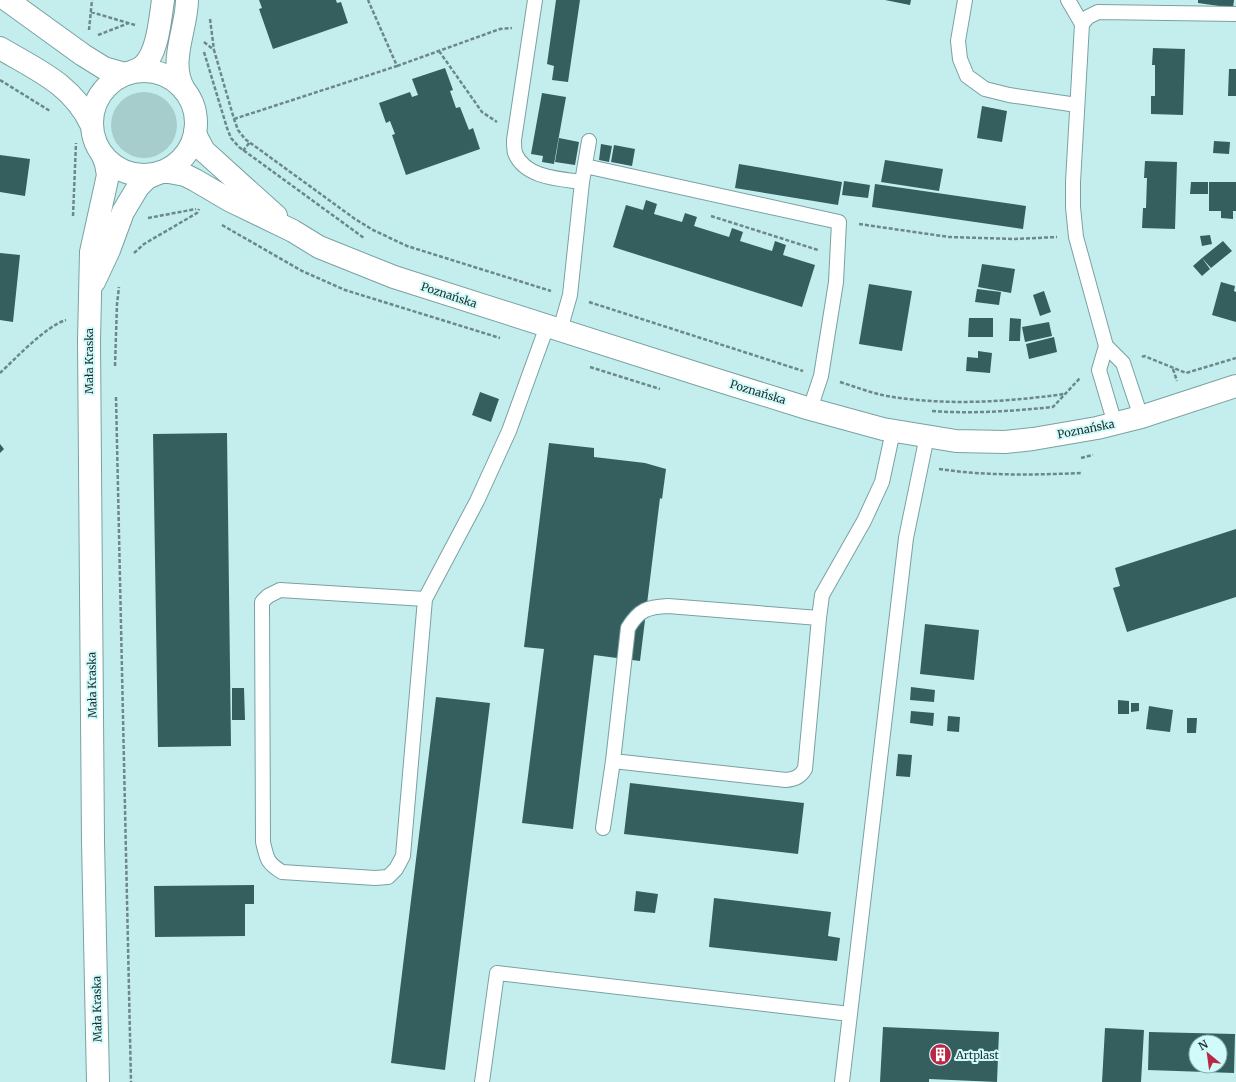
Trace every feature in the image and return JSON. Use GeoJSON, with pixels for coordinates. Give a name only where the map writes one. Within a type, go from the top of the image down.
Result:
{"type":"FeatureCollection","features":[{"type":"Feature","properties":{"kind":"main road"},"geometry":{"type":"LineString","coordinates":[[7,0],[83,56],[104,68],[125,74],[144,71],[153,72],[169,78],[185,91]]}},
{"type":"Feature","properties":{"kind":"main road"},"geometry":{"type":"LineString","coordinates":[[91,124],[94,107],[103,91],[119,77],[140,68],[148,60],[158,32],[163,0]]}},
{"type":"Feature","properties":{"kind":"main road"},"geometry":{"type":"LineString","coordinates":[[0,48],[48,76],[69,92],[84,110],[91,124],[94,138],[103,156],[114,166],[131,174],[145,175],[161,172],[169,168],[185,154],[190,146],[195,131],[195,113],[179,79],[178,66],[179,51],[187,10],[187,0]]}},
{"type":"Feature","properties":{"kind":"main road","name":"Poznańska"},"geometry":{"type":"LineString","coordinates":[[195,131],[204,151],[293,232]]}},
{"type":"Feature","properties":{"kind":"main road","name":"Mała Kraska"},"geometry":{"type":"LineString","coordinates":[[98,1082],[93,842],[88,403],[91,252],[108,175],[103,156]]}},
{"type":"Feature","properties":{"kind":"main road","name":"Poznańska"},"geometry":{"type":"LineString","coordinates":[[161,172],[179,173],[195,180],[229,200],[293,232],[319,247],[394,277],[810,408],[893,431],[956,441],[1005,442],[1064,434],[1115,424],[1236,386]]}},
{"type":"Feature","properties":{"kind":"main road","name":"Mała Kraska"},"geometry":{"type":"LineString","coordinates":[[91,289],[109,250],[123,212],[147,178],[161,172]]}},
{"type":"Feature","properties":{"kind":"lane"},"geometry":{"type":"LineString","coordinates":[[535,0],[515,134],[515,151],[519,161],[527,168],[548,177],[582,182]]}},
{"type":"Feature","properties":{"kind":"lane"},"geometry":{"type":"LineString","coordinates":[[965,0],[958,41],[960,59],[967,76],[985,89],[1010,95],[1076,105]]}},
{"type":"Feature","properties":{"kind":"lane"},"geometry":{"type":"LineString","coordinates":[[1068,0],[1082,24],[1076,105],[1073,182],[1073,207],[1076,237],[1106,346],[1123,363],[1141,417]]}},
{"type":"Feature","properties":{"kind":"lane"},"geometry":{"type":"LineString","coordinates":[[1082,24],[1099,6],[1236,14]]}},
{"type":"Feature","properties":{"kind":"lane"},"geometry":{"type":"LineString","coordinates":[[425,599],[280,590],[268,596],[262,602],[263,842],[267,857],[272,866],[282,872],[376,878],[388,877],[396,869],[402,856],[425,599],[477,502],[570,295],[582,182],[589,141]]}},
{"type":"Feature","properties":{"kind":"lane"},"geometry":{"type":"LineString","coordinates":[[585,166],[839,222],[836,282],[821,376],[810,408]]}},
{"type":"Feature","properties":{"kind":"lane"},"geometry":{"type":"LineString","coordinates":[[1106,346],[1099,370],[1115,424]]}},
{"type":"Feature","properties":{"kind":"lane"},"geometry":{"type":"LineString","coordinates":[[613,761],[786,780],[796,778],[801,775],[805,769],[822,595],[864,521],[882,482],[893,431]]}},
{"type":"Feature","properties":{"kind":"lane"},"geometry":{"type":"LineString","coordinates":[[842,1082],[906,538],[927,436]]}},
{"type":"Feature","properties":{"kind":"lane"},"geometry":{"type":"LineString","coordinates":[[604,828],[628,628],[633,619],[642,611],[653,606],[819,618]]}},
{"type":"Feature","properties":{"kind":"lane"},"geometry":{"type":"LineString","coordinates":[[482,1082],[496,973],[850,1014]]}},
{"type":"Feature","properties":{"kind":"path"},"geometry":{"type":"LineString","coordinates":[[368,0],[397,66]]}},
{"type":"Feature","properties":{"kind":"path"},"geometry":{"type":"LineString","coordinates":[[92,12],[129,23],[95,37]]}},
{"type":"Feature","properties":{"kind":"path"},"geometry":{"type":"LineString","coordinates":[[210,15],[213,30],[214,50],[234,119],[238,130],[245,139],[373,230],[407,246],[542,289],[570,295],[821,376],[885,395],[936,402],[971,402],[1065,394]]}},
{"type":"Feature","properties":{"kind":"path"},"geometry":{"type":"LineString","coordinates":[[234,119],[397,66],[500,29],[512,28],[530,31]]}},
{"type":"Feature","properties":{"kind":"path"},"geometry":{"type":"LineString","coordinates":[[214,50],[205,42],[201,42],[231,138],[239,147],[367,240]]}},
{"type":"Feature","properties":{"kind":"path"},"geometry":{"type":"LineString","coordinates":[[439,50],[482,112],[515,134]]}},
{"type":"Feature","properties":{"kind":"path"},"geometry":{"type":"LineString","coordinates":[[0,80],[52,112]]}},
{"type":"Feature","properties":{"kind":"path"},"geometry":{"type":"LineString","coordinates":[[74,139],[77,145]]}},
{"type":"Feature","properties":{"kind":"path"},"geometry":{"type":"LineString","coordinates":[[130,257],[144,244],[197,213],[200,208]]}},
{"type":"Feature","properties":{"kind":"path"},"geometry":{"type":"LineString","coordinates":[[704,214],[838,257]]}},
{"type":"Feature","properties":{"kind":"path"},"geometry":{"type":"LineString","coordinates":[[839,222],[949,237],[1015,239],[1076,237]]}},
{"type":"Feature","properties":{"kind":"path"},"geometry":{"type":"LineString","coordinates":[[115,368],[117,304],[120,281]]}},
{"type":"Feature","properties":{"kind":"path"},"geometry":{"type":"LineString","coordinates":[[0,373],[55,324],[65,320],[89,319]]}},
{"type":"Feature","properties":{"kind":"path"},"geometry":{"type":"LineString","coordinates":[[1144,356],[1186,374],[1236,358]]}},
{"type":"Feature","properties":{"kind":"path"},"geometry":{"type":"LineString","coordinates":[[928,410],[969,413],[1014,411],[1053,407],[1082,376]]}},
{"type":"Feature","properties":{"kind":"path"},"geometry":{"type":"LineString","coordinates":[[115,391],[131,1082]]}},
{"type":"Feature","properties":{"kind":"shaded area"},"geometry":{"type":"Polygon","coordinates":[[[138,92],[150,92],[157,94],[168,101],[175,112],[177,125],[175,138],[168,149],[157,156],[150,158],[138,158],[131,156],[120,149],[113,138],[111,131],[111,119],[113,112],[120,101],[131,94],[138,92]]]}},
{"type":"Feature","properties":{"kind":"building"},"geometry":{"type":"Polygon","coordinates":[[[259,0],[336,0],[337,3],[341,2],[348,23],[273,49],[259,9],[262,8],[259,0]]]}},
{"type":"Feature","properties":{"kind":"building"},"geometry":{"type":"Polygon","coordinates":[[[556,0],[580,0],[568,82],[552,80],[554,66],[547,64],[556,0]]]}},
{"type":"Feature","properties":{"kind":"building"},"geometry":{"type":"Polygon","coordinates":[[[885,0],[911,0],[910,5],[885,0]]]}},
{"type":"Feature","properties":{"kind":"building"},"geometry":{"type":"Polygon","coordinates":[[[1198,0],[1234,0],[1233,8],[1198,3],[1198,0]]]}},
{"type":"Feature","properties":{"kind":"building"},"geometry":{"type":"Polygon","coordinates":[[[1153,48],[1185,49],[1183,115],[1151,114],[1151,96],[1155,96],[1155,65],[1152,65],[1153,48]]]}},
{"type":"Feature","properties":{"kind":"building"},"geometry":{"type":"Polygon","coordinates":[[[445,68],[453,90],[450,91],[456,108],[460,107],[469,130],[473,128],[480,149],[406,175],[392,135],[395,134],[390,121],[386,123],[379,103],[410,92],[412,97],[418,95],[412,79],[445,68]]]}},
{"type":"Feature","properties":{"kind":"building"},"geometry":{"type":"Polygon","coordinates":[[[1229,69],[1236,69],[1236,96],[1228,96],[1229,69]]]}},
{"type":"Feature","properties":{"kind":"building"},"geometry":{"type":"Polygon","coordinates":[[[542,93],[566,97],[554,164],[542,162],[543,156],[531,154],[542,93]]]}},
{"type":"Feature","properties":{"kind":"building"},"geometry":{"type":"Polygon","coordinates":[[[982,106],[1007,111],[1002,142],[977,138],[982,106]]]}},
{"type":"Feature","properties":{"kind":"building"},"geometry":{"type":"Polygon","coordinates":[[[559,138],[579,142],[575,165],[555,162],[559,138]]]}},
{"type":"Feature","properties":{"kind":"building"},"geometry":{"type":"Polygon","coordinates":[[[1214,141],[1230,142],[1229,154],[1213,153],[1214,141]]]}},
{"type":"Feature","properties":{"kind":"building"},"geometry":{"type":"Polygon","coordinates":[[[601,144],[612,146],[609,162],[599,160],[601,144]]]}},
{"type":"Feature","properties":{"kind":"building"},"geometry":{"type":"Polygon","coordinates":[[[614,145],[635,149],[632,166],[611,162],[614,145]]]}},
{"type":"Feature","properties":{"kind":"building"},"geometry":{"type":"Polygon","coordinates":[[[0,155],[30,159],[25,196],[0,192],[0,155]]]}},
{"type":"Feature","properties":{"kind":"building"},"geometry":{"type":"Polygon","coordinates":[[[885,160],[943,169],[939,191],[881,182],[885,160]]]}},
{"type":"Feature","properties":{"kind":"building"},"geometry":{"type":"Polygon","coordinates":[[[1145,161],[1177,162],[1175,229],[1142,228],[1143,208],[1146,208],[1147,178],[1144,178],[1145,161]]]}},
{"type":"Feature","properties":{"kind":"building"},"geometry":{"type":"Polygon","coordinates":[[[739,164],[842,182],[838,205],[735,188],[739,164]]]}},
{"type":"Feature","properties":{"kind":"building"},"geometry":{"type":"Polygon","coordinates":[[[844,181],[870,185],[868,198],[842,195],[844,181]]]}},
{"type":"Feature","properties":{"kind":"building"},"geometry":{"type":"Polygon","coordinates":[[[1191,182],[1208,182],[1208,194],[1190,194],[1191,182]]]}},
{"type":"Feature","properties":{"kind":"building"},"geometry":{"type":"Polygon","coordinates":[[[1209,182],[1236,182],[1236,211],[1233,211],[1233,219],[1221,218],[1221,211],[1209,211],[1209,182]]]}},
{"type":"Feature","properties":{"kind":"building"},"geometry":{"type":"Polygon","coordinates":[[[875,184],[1026,206],[1023,229],[872,207],[875,184]]]}},
{"type":"Feature","properties":{"kind":"building"},"geometry":{"type":"Polygon","coordinates":[[[646,200],[657,204],[654,214],[682,222],[685,213],[697,217],[694,226],[729,237],[732,228],[743,232],[740,241],[772,251],[775,241],[786,245],[783,255],[815,265],[802,307],[613,247],[626,205],[643,210],[646,200]]]}},
{"type":"Feature","properties":{"kind":"building"},"geometry":{"type":"Polygon","coordinates":[[[1210,235],[1212,244],[1202,246],[1200,236],[1210,235]]]}},
{"type":"Feature","properties":{"kind":"building"},"geometry":{"type":"Polygon","coordinates":[[[1223,241],[1232,251],[1211,268],[1202,258],[1223,241]]]}},
{"type":"Feature","properties":{"kind":"building"},"geometry":{"type":"Polygon","coordinates":[[[0,253],[20,255],[13,322],[0,320],[0,253]]]}},
{"type":"Feature","properties":{"kind":"building"},"geometry":{"type":"Polygon","coordinates":[[[1202,258],[1210,269],[1202,276],[1193,266],[1202,258]]]}},
{"type":"Feature","properties":{"kind":"building"},"geometry":{"type":"Polygon","coordinates":[[[982,264],[1015,269],[1011,293],[978,287],[982,264]]]}},
{"type":"Feature","properties":{"kind":"building"},"geometry":{"type":"Polygon","coordinates":[[[1221,282],[1235,286],[1236,322],[1212,315],[1221,282]]]}},
{"type":"Feature","properties":{"kind":"building"},"geometry":{"type":"Polygon","coordinates":[[[869,284],[912,291],[902,351],[859,344],[869,284]]]}},
{"type":"Feature","properties":{"kind":"building"},"geometry":{"type":"Polygon","coordinates":[[[977,289],[1001,292],[999,305],[975,302],[977,289]]]}},
{"type":"Feature","properties":{"kind":"building"},"geometry":{"type":"Polygon","coordinates":[[[1044,291],[1051,312],[1040,316],[1033,295],[1044,291]]]}},
{"type":"Feature","properties":{"kind":"building"},"geometry":{"type":"Polygon","coordinates":[[[969,318],[993,318],[993,337],[968,337],[969,318]]]}},
{"type":"Feature","properties":{"kind":"building"},"geometry":{"type":"Polygon","coordinates":[[[1010,318],[1021,319],[1020,341],[1009,341],[1010,318]]]}},
{"type":"Feature","properties":{"kind":"building"},"geometry":{"type":"Polygon","coordinates":[[[1049,322],[1052,336],[1025,342],[1022,327],[1049,322]]]}},
{"type":"Feature","properties":{"kind":"building"},"geometry":{"type":"Polygon","coordinates":[[[1054,337],[1057,352],[1029,359],[1026,344],[1054,337]]]}},
{"type":"Feature","properties":{"kind":"building"},"geometry":{"type":"Polygon","coordinates":[[[978,351],[992,353],[990,373],[966,371],[967,357],[978,358],[978,351]]]}},
{"type":"Feature","properties":{"kind":"building"},"geometry":{"type":"Polygon","coordinates":[[[480,392],[499,399],[491,422],[472,415],[480,392]]]}},
{"type":"Feature","properties":{"kind":"building"},"geometry":{"type":"Polygon","coordinates":[[[227,433],[231,746],[158,747],[153,434],[227,433]]]}},
{"type":"Feature","properties":{"kind":"building"},"geometry":{"type":"Polygon","coordinates":[[[549,443],[594,448],[594,457],[645,463],[666,469],[662,499],[660,498],[640,661],[594,655],[573,829],[522,823],[544,649],[524,647],[549,443]]]}},
{"type":"Feature","properties":{"kind":"building"},"geometry":{"type":"Polygon","coordinates":[[[0,444],[4,449],[0,453],[0,444]]]}},
{"type":"Feature","properties":{"kind":"building"},"geometry":{"type":"Polygon","coordinates":[[[1236,529],[1236,597],[1127,632],[1113,588],[1120,586],[1115,568],[1236,529]]]}},
{"type":"Feature","properties":{"kind":"building"},"geometry":{"type":"Polygon","coordinates":[[[925,624],[979,630],[974,680],[920,674],[925,624]]]}},
{"type":"Feature","properties":{"kind":"building"},"geometry":{"type":"Polygon","coordinates":[[[911,687],[935,690],[934,702],[910,700],[911,687]]]}},
{"type":"Feature","properties":{"kind":"building"},"geometry":{"type":"Polygon","coordinates":[[[232,688],[244,688],[245,720],[232,720],[232,688]]]}},
{"type":"Feature","properties":{"kind":"building"},"geometry":{"type":"Polygon","coordinates":[[[436,697],[490,703],[445,1070],[391,1063],[436,697]]]}},
{"type":"Feature","properties":{"kind":"building"},"geometry":{"type":"Polygon","coordinates":[[[1118,700],[1129,701],[1129,714],[1118,714],[1118,700]]]}},
{"type":"Feature","properties":{"kind":"building"},"geometry":{"type":"Polygon","coordinates":[[[1131,703],[1139,703],[1139,711],[1131,712],[1131,703]]]}},
{"type":"Feature","properties":{"kind":"building"},"geometry":{"type":"Polygon","coordinates":[[[1149,706],[1173,710],[1170,732],[1146,729],[1149,706]]]}},
{"type":"Feature","properties":{"kind":"building"},"geometry":{"type":"Polygon","coordinates":[[[911,711],[934,713],[933,726],[910,723],[911,711]]]}},
{"type":"Feature","properties":{"kind":"building"},"geometry":{"type":"Polygon","coordinates":[[[948,716],[960,717],[959,732],[947,731],[948,716]]]}},
{"type":"Feature","properties":{"kind":"building"},"geometry":{"type":"Polygon","coordinates":[[[1187,718],[1197,718],[1196,733],[1187,733],[1187,718]]]}},
{"type":"Feature","properties":{"kind":"building"},"geometry":{"type":"Polygon","coordinates":[[[898,754],[912,755],[910,777],[896,776],[898,754]]]}},
{"type":"Feature","properties":{"kind":"building"},"geometry":{"type":"Polygon","coordinates":[[[630,783],[804,803],[798,854],[624,834],[630,783]]]}},
{"type":"Feature","properties":{"kind":"building"},"geometry":{"type":"Polygon","coordinates":[[[254,885],[254,904],[245,904],[245,936],[155,937],[154,886],[254,885]]]}},
{"type":"Feature","properties":{"kind":"building"},"geometry":{"type":"Polygon","coordinates":[[[636,891],[658,894],[655,913],[634,911],[636,891]]]}},
{"type":"Feature","properties":{"kind":"building"},"geometry":{"type":"Polygon","coordinates":[[[714,898],[831,912],[828,936],[840,938],[837,961],[709,947],[714,898]]]}},
{"type":"Feature","properties":{"kind":"building","name":"Artplast"},"geometry":{"type":"Polygon","coordinates":[[[883,1027],[999,1032],[997,1082],[929,1079],[929,1082],[880,1082],[883,1027]]]}},
{"type":"Feature","properties":{"kind":"building"},"geometry":{"type":"Polygon","coordinates":[[[1105,1028],[1144,1030],[1141,1082],[1102,1082],[1105,1028]]]}},
{"type":"Feature","properties":{"kind":"building"},"geometry":{"type":"Polygon","coordinates":[[[1149,1032],[1235,1034],[1234,1073],[1228,1073],[1228,1034],[1188,1034],[1188,1071],[1148,1070],[1149,1032]]]}},
{"type":"Feature","properties":{"kind":"place","name":"Artplast"},"geometry":{"type":"Point","coordinates":[940,1055]}}]}
